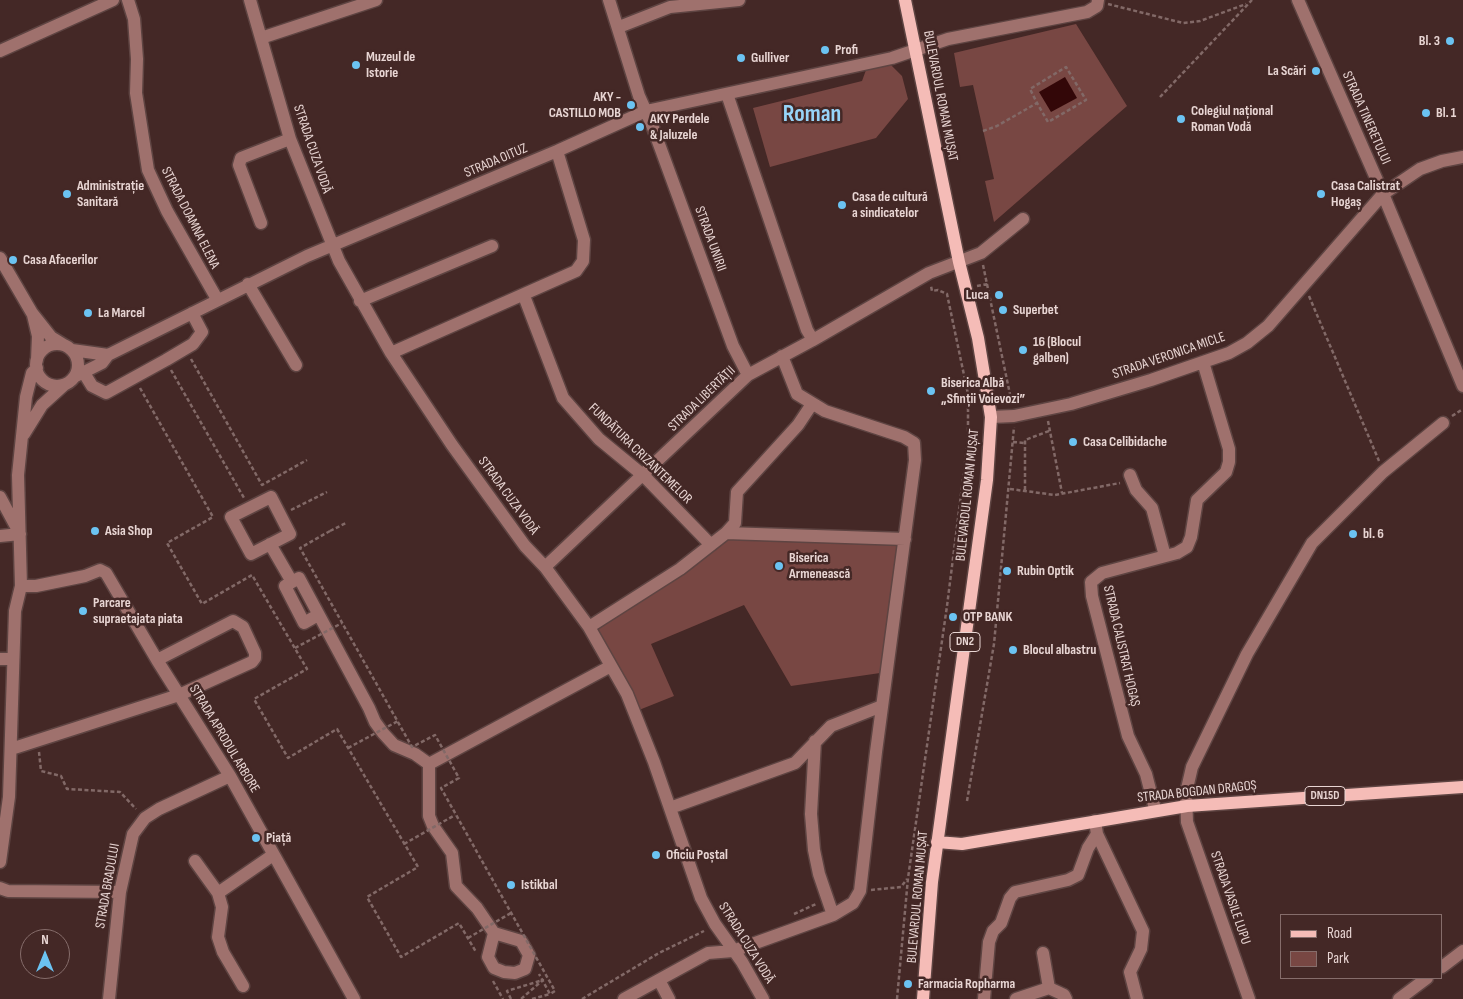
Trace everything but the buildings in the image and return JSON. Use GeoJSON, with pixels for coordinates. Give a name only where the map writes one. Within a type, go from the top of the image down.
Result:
{"type":"FeatureCollection","features":[{"type":"Feature","properties":{"kind":"main road","name":"BULEVARDUL ROMAN MUȘAT"},"geometry":{"type":"LineString","coordinates":[[905,0],[959,262],[978,338],[991,417],[987,480],[937,842],[922,999]]}},
{"type":"Feature","properties":{"kind":"main road","name":"STRADA BOGDAN DRAGOȘ"},"geometry":{"type":"LineString","coordinates":[[937,842],[962,844],[1096,827],[1155,810],[1187,806],[1463,786]]}},
{"type":"Feature","properties":{"kind":"street"},"geometry":{"type":"LineString","coordinates":[[0,52],[113,0]]}},
{"type":"Feature","properties":{"kind":"street","name":"STRADA DOAMNA ELENA"},"geometry":{"type":"LineString","coordinates":[[128,0],[134,19],[137,59],[136,93],[148,170],[167,211],[217,299]]}},
{"type":"Feature","properties":{"kind":"street","name":"STRADA CUZA VODĂ"},"geometry":{"type":"LineString","coordinates":[[250,0],[290,139],[331,246],[390,353],[458,453],[525,546],[545,567],[589,628],[611,666],[627,694],[702,898],[715,924],[763,999]]}},
{"type":"Feature","properties":{"kind":"street"},"geometry":{"type":"LineString","coordinates":[[261,38],[376,0]]}},
{"type":"Feature","properties":{"kind":"street","name":"STRADA UNIRII"},"geometry":{"type":"LineString","coordinates":[[609,0],[639,96],[733,346],[748,376]]}},
{"type":"Feature","properties":{"kind":"street"},"geometry":{"type":"LineString","coordinates":[[619,27],[670,7],[739,0]]}},
{"type":"Feature","properties":{"kind":"street","name":"STRADA TINERETULUI"},"geometry":{"type":"LineString","coordinates":[[1298,0],[1383,194],[1463,386]]}},
{"type":"Feature","properties":{"kind":"street","name":"STRADA OITUZ"},"geometry":{"type":"LineString","coordinates":[[79,375],[102,363],[108,355],[248,284],[331,246],[557,152],[646,111],[915,51],[948,39],[1087,12],[1097,6],[1098,1]]}},
{"type":"Feature","properties":{"kind":"street"},"geometry":{"type":"LineString","coordinates":[[727,94],[807,330],[813,340]]}},
{"type":"Feature","properties":{"kind":"street"},"geometry":{"type":"LineString","coordinates":[[261,222],[239,165],[241,158],[290,139]]}},
{"type":"Feature","properties":{"kind":"street"},"geometry":{"type":"LineString","coordinates":[[390,353],[524,296],[576,271],[583,261],[584,240],[557,152]]}},
{"type":"Feature","properties":{"kind":"street","name":"STRADA VERONICA MICLE"},"geometry":{"type":"LineString","coordinates":[[991,417],[1014,416],[1080,402],[1229,353],[1247,343],[1268,326],[1383,194],[1420,169],[1442,161],[1463,157]]}},
{"type":"Feature","properties":{"kind":"street","name":"STRADA LIBERTĂȚII"},"geometry":{"type":"LineString","coordinates":[[545,567],[644,476],[748,376],[929,273],[981,254],[1023,219]]}},
{"type":"Feature","properties":{"kind":"street"},"geometry":{"type":"LineString","coordinates":[[360,301],[492,246]]}},
{"type":"Feature","properties":{"kind":"street"},"geometry":{"type":"LineString","coordinates":[[0,258],[32,313],[51,337],[69,348],[78,362],[79,375],[92,386],[106,393],[193,344],[202,332],[192,313]]}},
{"type":"Feature","properties":{"kind":"street"},"geometry":{"type":"LineString","coordinates":[[248,284],[296,366]]}},
{"type":"Feature","properties":{"kind":"street","name":"FUNDĂTURA CRIZANTEMELOR"},"geometry":{"type":"LineString","coordinates":[[524,296],[563,398],[599,439],[644,476],[710,545]]}},
{"type":"Feature","properties":{"kind":"street"},"geometry":{"type":"LineString","coordinates":[[32,313],[38,336],[37,364],[42,379],[46,383],[58,386],[64,385]]}},
{"type":"Feature","properties":{"kind":"street"},"geometry":{"type":"LineString","coordinates":[[0,862],[10,798],[7,756],[14,659],[15,612],[21,586],[20,534],[17,516],[18,475],[26,397],[39,355],[48,346],[60,344],[69,348],[108,355]]}},
{"type":"Feature","properties":{"kind":"street"},"geometry":{"type":"LineString","coordinates":[[624,999],[708,953],[734,951],[834,916],[853,903],[860,891],[882,706],[915,460],[914,443],[904,436],[825,411],[812,404],[797,394],[782,356]]}},
{"type":"Feature","properties":{"kind":"street","name":"STRADA CALISTRAT HOGAȘ"},"geometry":{"type":"LineString","coordinates":[[1155,810],[1146,774],[1128,736],[1090,582],[1102,573],[1187,548],[1191,537],[1196,500],[1226,472],[1229,462],[1229,449],[1203,362]]}},
{"type":"Feature","properties":{"kind":"street"},"geometry":{"type":"LineString","coordinates":[[23,436],[42,405],[64,385],[79,375]]}},
{"type":"Feature","properties":{"kind":"street"},"geometry":{"type":"LineString","coordinates":[[589,628],[680,569],[726,533],[735,523],[737,492],[798,424],[812,404]]}},
{"type":"Feature","properties":{"kind":"street","name":"STRADA VASILE LUPU"},"geometry":{"type":"LineString","coordinates":[[1249,999],[1187,822],[1186,793],[1199,749],[1247,654],[1312,543],[1383,472],[1442,423]]}},
{"type":"Feature","properties":{"kind":"street"},"geometry":{"type":"LineString","coordinates":[[1131,478],[1138,494],[1152,508],[1165,556]]}},
{"type":"Feature","properties":{"kind":"street"},"geometry":{"type":"LineString","coordinates":[[0,497],[20,534]]}},
{"type":"Feature","properties":{"kind":"street"},"geometry":{"type":"LineString","coordinates":[[271,497],[290,534],[251,554],[231,517],[249,508],[271,497]]}},
{"type":"Feature","properties":{"kind":"street"},"geometry":{"type":"LineString","coordinates":[[726,533],[905,539]]}},
{"type":"Feature","properties":{"kind":"street"},"geometry":{"type":"LineString","coordinates":[[0,536],[20,534]]}},
{"type":"Feature","properties":{"kind":"street"},"geometry":{"type":"LineString","coordinates":[[270,544],[292,582],[285,586],[304,622],[318,615],[379,728],[394,745],[415,754],[429,764]]}},
{"type":"Feature","properties":{"kind":"street","name":"STRADA APRODUL ARBORE"},"geometry":{"type":"LineString","coordinates":[[21,586],[49,584],[100,570],[106,573],[157,660],[230,776],[354,999]]}},
{"type":"Feature","properties":{"kind":"street"},"geometry":{"type":"LineString","coordinates":[[7,756],[38,741],[180,695],[252,662],[255,658],[255,653],[243,627],[233,622],[157,660]]}},
{"type":"Feature","properties":{"kind":"street"},"geometry":{"type":"LineString","coordinates":[[0,659],[14,659]]}},
{"type":"Feature","properties":{"kind":"street"},"geometry":{"type":"LineString","coordinates":[[429,764],[611,666]]}},
{"type":"Feature","properties":{"kind":"street"},"geometry":{"type":"LineString","coordinates":[[670,808],[795,763],[831,726],[882,706]]}},
{"type":"Feature","properties":{"kind":"street"},"geometry":{"type":"LineString","coordinates":[[815,741],[811,814],[814,850],[819,874],[834,916]]}},
{"type":"Feature","properties":{"kind":"street"},"geometry":{"type":"LineString","coordinates":[[429,764],[429,816],[452,853],[456,886],[476,908],[494,933]]}},
{"type":"Feature","properties":{"kind":"street"},"geometry":{"type":"LineString","coordinates":[[145,818],[230,776]]}},
{"type":"Feature","properties":{"kind":"street","name":"STRADA BRADULUI"},"geometry":{"type":"LineString","coordinates":[[109,999],[120,892],[125,864],[133,834],[145,818]]}},
{"type":"Feature","properties":{"kind":"street"},"geometry":{"type":"LineString","coordinates":[[984,999],[989,942],[993,932],[1001,923],[1010,898],[1015,892],[1068,880],[1078,875],[1096,827]]}},
{"type":"Feature","properties":{"kind":"street"},"geometry":{"type":"LineString","coordinates":[[1096,827],[1143,932],[1141,949],[1130,972],[1137,999]]}},
{"type":"Feature","properties":{"kind":"street"},"geometry":{"type":"LineString","coordinates":[[218,894],[274,855]]}},
{"type":"Feature","properties":{"kind":"street"},"geometry":{"type":"LineString","coordinates":[[195,861],[218,894],[222,907],[218,937],[223,952],[243,986]]}},
{"type":"Feature","properties":{"kind":"street"},"geometry":{"type":"LineString","coordinates":[[0,888],[8,891],[120,892]]}},
{"type":"Feature","properties":{"kind":"street"},"geometry":{"type":"LineString","coordinates":[[1443,966],[1463,951]]}},
{"type":"Feature","properties":{"kind":"street"},"geometry":{"type":"LineString","coordinates":[[1043,953],[1049,988]]}},
{"type":"Feature","properties":{"kind":"street"},"geometry":{"type":"LineString","coordinates":[[1399,999],[1427,979]]}},
{"type":"Feature","properties":{"kind":"street"},"geometry":{"type":"LineString","coordinates":[[659,980],[669,999]]}},
{"type":"Feature","properties":{"kind":"street"},"geometry":{"type":"LineString","coordinates":[[1016,999],[1049,988],[1056,990],[1066,999]]}},
{"type":"Feature","properties":{"kind":"path"},"geometry":{"type":"LineString","coordinates":[[1098,1],[1183,24],[1200,21],[1252,0]]}},
{"type":"Feature","properties":{"kind":"path"},"geometry":{"type":"LineString","coordinates":[[1160,97],[1246,4]]}},
{"type":"Feature","properties":{"kind":"path"},"geometry":{"type":"LineString","coordinates":[[1066,67],[1086,100],[1048,122],[1037,103],[1030,89],[1066,67]]}},
{"type":"Feature","properties":{"kind":"path"},"geometry":{"type":"LineString","coordinates":[[983,131],[998,126],[1037,103]]}},
{"type":"Feature","properties":{"kind":"path"},"geometry":{"type":"LineString","coordinates":[[967,801],[994,644],[1010,489],[1014,416],[981,254]]}},
{"type":"Feature","properties":{"kind":"path"},"geometry":{"type":"LineString","coordinates":[[897,999],[908,878],[947,606],[968,439],[968,394],[947,294],[938,290],[932,291],[929,273]]}},
{"type":"Feature","properties":{"kind":"path"},"geometry":{"type":"LineString","coordinates":[[1305,285],[1383,472]]}},
{"type":"Feature","properties":{"kind":"path"},"geometry":{"type":"LineString","coordinates":[[186,349],[262,485],[307,460]]}},
{"type":"Feature","properties":{"kind":"path"},"geometry":{"type":"LineString","coordinates":[[134,378],[213,517],[167,543],[202,604],[252,575],[307,669],[254,699],[288,758],[337,729],[418,868],[367,897],[401,957],[459,923],[477,953]]}},
{"type":"Feature","properties":{"kind":"path"},"geometry":{"type":"LineString","coordinates":[[182,389],[249,508]]}},
{"type":"Feature","properties":{"kind":"path"},"geometry":{"type":"LineString","coordinates":[[1045,410],[1062,493]]}},
{"type":"Feature","properties":{"kind":"path"},"geometry":{"type":"LineString","coordinates":[[1025,490],[1024,443],[1028,438],[1050,430]]}},
{"type":"Feature","properties":{"kind":"path"},"geometry":{"type":"LineString","coordinates":[[1013,442],[1024,443]]}},
{"type":"Feature","properties":{"kind":"path"},"geometry":{"type":"LineString","coordinates":[[1010,489],[1055,494],[1131,478]]}},
{"type":"Feature","properties":{"kind":"path"},"geometry":{"type":"LineString","coordinates":[[280,515],[326,492]]}},
{"type":"Feature","properties":{"kind":"path"},"geometry":{"type":"LineString","coordinates":[[346,523],[300,548],[412,747],[435,734],[459,778],[440,788],[554,991],[532,999]]}},
{"type":"Feature","properties":{"kind":"path"},"geometry":{"type":"LineString","coordinates":[[295,648],[342,622]]}},
{"type":"Feature","properties":{"kind":"path"},"geometry":{"type":"LineString","coordinates":[[348,748],[398,721]]}},
{"type":"Feature","properties":{"kind":"path"},"geometry":{"type":"LineString","coordinates":[[38,741],[41,771],[61,776],[67,788],[120,792],[145,818]]}},
{"type":"Feature","properties":{"kind":"path"},"geometry":{"type":"LineString","coordinates":[[404,844],[456,814]]}},
{"type":"Feature","properties":{"kind":"path"},"geometry":{"type":"LineString","coordinates":[[860,891],[901,887],[908,878]]}},
{"type":"Feature","properties":{"kind":"path"},"geometry":{"type":"LineString","coordinates":[[468,938],[511,913]]}},
{"type":"Feature","properties":{"kind":"path"},"geometry":{"type":"LineString","coordinates":[[539,974],[550,994]]}},
{"type":"Feature","properties":{"kind":"path"},"geometry":{"type":"LineString","coordinates":[[490,976],[503,999]]}},
{"type":"Feature","properties":{"kind":"path"},"geometry":{"type":"LineString","coordinates":[[511,999],[507,991],[543,980]]}},
{"type":"Feature","properties":{"kind":"path"},"geometry":{"type":"LineString","coordinates":[[521,999],[543,980]]}},
{"type":"Feature","properties":{"kind":"green space"},"geometry":{"type":"Polygon","coordinates":[[[1076,24],[1127,106],[994,222],[985,181],[994,179],[973,85],[960,87],[954,53],[1076,24]]]}},
{"type":"Feature","properties":{"kind":"green space"},"geometry":{"type":"Polygon","coordinates":[[[891,65],[902,76],[908,99],[876,138],[770,167],[753,108],[862,81],[866,70],[891,65]]]}},
{"type":"Feature","properties":{"kind":"green space"},"geometry":{"type":"Polygon","coordinates":[[[726,533],[905,539],[887,672],[791,686],[744,605],[651,644],[674,696],[634,712],[589,627],[726,533]]]}},
{"type":"Feature","properties":{"kind":"shaded area"},"geometry":{"type":"Polygon","coordinates":[[[1065,77],[1077,98],[1051,112],[1039,92],[1065,77]]]}},
{"type":"Feature","properties":{"kind":"place","name":"Bl. 3"},"geometry":{"type":"Point","coordinates":[1450,41]}},
{"type":"Feature","properties":{"kind":"place","name":"Profi"},"geometry":{"type":"Point","coordinates":[825,50]}},
{"type":"Feature","properties":{"kind":"place","name":"Gulliver"},"geometry":{"type":"Point","coordinates":[741,58]}},
{"type":"Feature","properties":{"kind":"place","name":"Muzeul de Istorie"},"geometry":{"type":"Point","coordinates":[356,65]}},
{"type":"Feature","properties":{"kind":"place","name":"La Scări"},"geometry":{"type":"Point","coordinates":[1316,71]}},
{"type":"Feature","properties":{"kind":"place","name":"AKY - CASTILLO MOB"},"geometry":{"type":"Point","coordinates":[631,105]}},
{"type":"Feature","properties":{"kind":"place","name":"Bl. 1"},"geometry":{"type":"Point","coordinates":[1426,113]}},
{"type":"Feature","properties":{"kind":"place","name":"Colegiul național Roman Vodă"},"geometry":{"type":"Point","coordinates":[1181,119]}},
{"type":"Feature","properties":{"kind":"place","name":"AKY Perdele & Jaluzele"},"geometry":{"type":"Point","coordinates":[640,127]}},
{"type":"Feature","properties":{"kind":"place","name":"Administrație Sanitară"},"geometry":{"type":"Point","coordinates":[67,194]}},
{"type":"Feature","properties":{"kind":"place","name":"Casa Calistrat Hogaș"},"geometry":{"type":"Point","coordinates":[1321,194]}},
{"type":"Feature","properties":{"kind":"place","name":"Casa de cultură a sindicatelor"},"geometry":{"type":"Point","coordinates":[842,205]}},
{"type":"Feature","properties":{"kind":"place","name":"Casa Afacerilor"},"geometry":{"type":"Point","coordinates":[13,260]}},
{"type":"Feature","properties":{"kind":"place","name":"Luca"},"geometry":{"type":"Point","coordinates":[999,295]}},
{"type":"Feature","properties":{"kind":"place","name":"Superbet"},"geometry":{"type":"Point","coordinates":[1003,310]}},
{"type":"Feature","properties":{"kind":"place","name":"La Marcel"},"geometry":{"type":"Point","coordinates":[88,313]}},
{"type":"Feature","properties":{"kind":"place","name":"16 (Blocul galben)"},"geometry":{"type":"Point","coordinates":[1023,350]}},
{"type":"Feature","properties":{"kind":"place","name":"Biserica Albă „Sfinții Voievozi”"},"geometry":{"type":"Point","coordinates":[931,391]}},
{"type":"Feature","properties":{"kind":"place","name":"Casa Celibidache"},"geometry":{"type":"Point","coordinates":[1073,442]}},
{"type":"Feature","properties":{"kind":"place","name":"Asia Shop"},"geometry":{"type":"Point","coordinates":[95,531]}},
{"type":"Feature","properties":{"kind":"place","name":"bl. 6"},"geometry":{"type":"Point","coordinates":[1353,534]}},
{"type":"Feature","properties":{"kind":"place","name":"Biserica Armenească"},"geometry":{"type":"Point","coordinates":[779,566]}},
{"type":"Feature","properties":{"kind":"place","name":"Rubin Optik"},"geometry":{"type":"Point","coordinates":[1007,571]}},
{"type":"Feature","properties":{"kind":"place","name":"Parcare supraetajata piata"},"geometry":{"type":"Point","coordinates":[83,611]}},
{"type":"Feature","properties":{"kind":"place","name":"OTP BANK"},"geometry":{"type":"Point","coordinates":[953,617]}},
{"type":"Feature","properties":{"kind":"place","name":"Blocul albastru"},"geometry":{"type":"Point","coordinates":[1013,650]}},
{"type":"Feature","properties":{"kind":"place","name":"Piață"},"geometry":{"type":"Point","coordinates":[256,838]}},
{"type":"Feature","properties":{"kind":"place","name":"Oficiu Poștal"},"geometry":{"type":"Point","coordinates":[656,855]}},
{"type":"Feature","properties":{"kind":"place","name":"Istikbal"},"geometry":{"type":"Point","coordinates":[511,885]}},
{"type":"Feature","properties":{"kind":"place","name":"Farmacia Ropharma"},"geometry":{"type":"Point","coordinates":[908,984]}},
{"type":"Feature","properties":{"kind":"district","name":"Roman"},"geometry":{"type":"Point","coordinates":[812,115]}}]}
